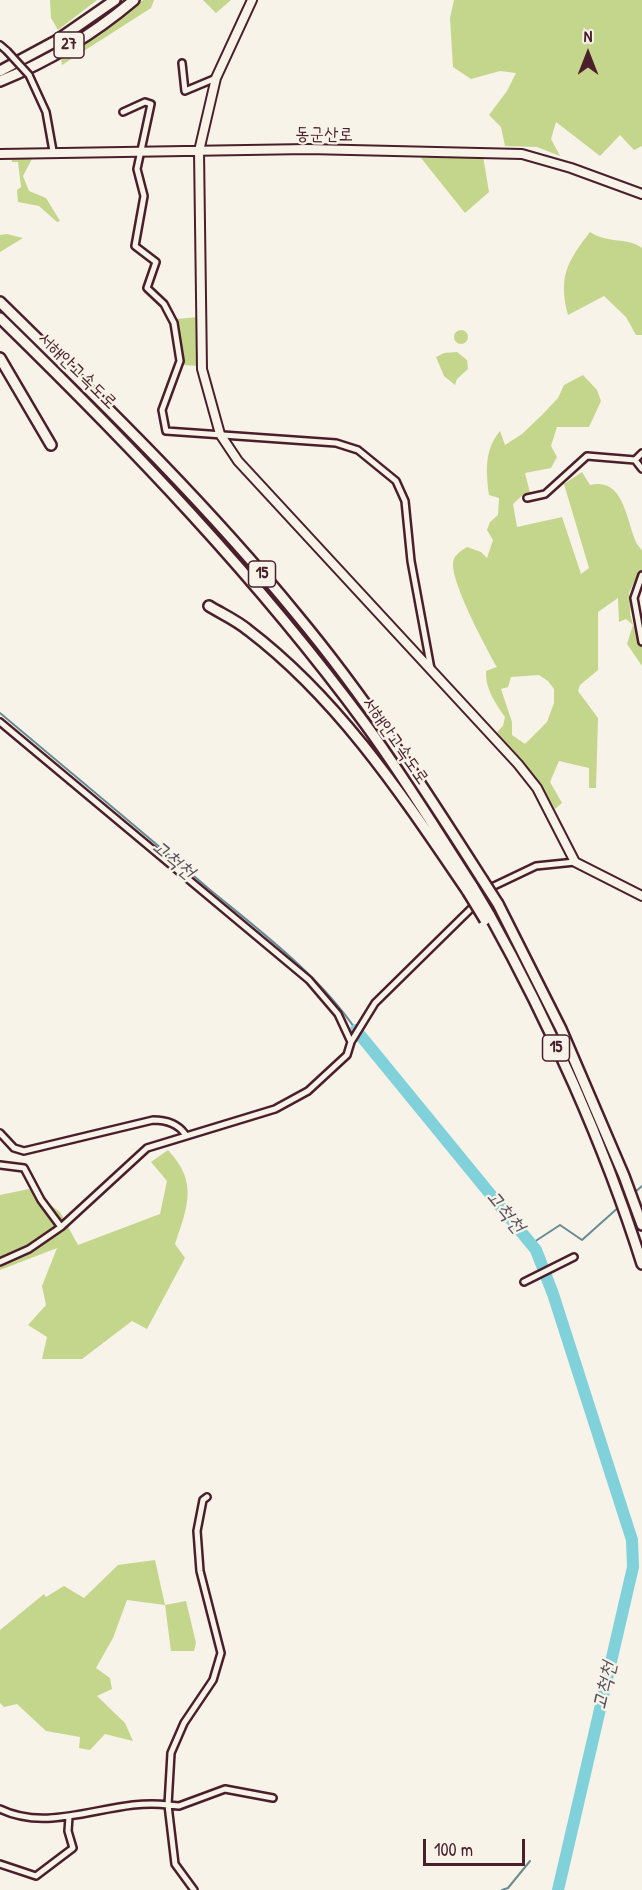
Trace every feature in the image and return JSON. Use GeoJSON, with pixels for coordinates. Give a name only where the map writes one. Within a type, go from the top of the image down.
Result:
{"type":"FeatureCollection","features":[{"type":"Feature","properties":{"kind":"highway","name":"27"},"geometry":{"type":"LineString","coordinates":[[0,71],[56,41],[115,0]]}},
{"type":"Feature","properties":{"kind":"highway","name":"27"},"geometry":{"type":"LineString","coordinates":[[0,81],[43,61],[86,35],[134,0]]}},
{"type":"Feature","properties":{"kind":"highway","name":"서해안고속도로"},"geometry":{"type":"LineString","coordinates":[[0,302],[127,427],[211,515],[298,615],[374,714],[498,904],[561,1029],[624,1176],[642,1225]]}},
{"type":"Feature","properties":{"kind":"highway","name":"서해안고속도로"},"geometry":{"type":"LineString","coordinates":[[0,318],[111,427],[202,524],[287,624],[366,726],[471,890]]}},
{"type":"Feature","properties":{"kind":"highway"},"geometry":{"type":"LineString","coordinates":[[0,358],[51,445]]}},
{"type":"Feature","properties":{"kind":"highway"},"geometry":{"type":"LineString","coordinates":[[209,606],[248,629],[350,728],[395,785],[471,890]]}},
{"type":"Feature","properties":{"kind":"highway","name":"15"},"geometry":{"type":"LineString","coordinates":[[471,890],[514,960],[552,1040],[616,1186],[642,1264]]}},
{"type":"Feature","properties":{"kind":"street"},"geometry":{"type":"LineString","coordinates":[[252,0],[216,78],[199,151],[202,369],[220,434],[238,461],[537,788],[575,862]]}},
{"type":"Feature","properties":{"kind":"street"},"geometry":{"type":"LineString","coordinates":[[0,45],[28,75],[46,112],[53,151]]}},
{"type":"Feature","properties":{"kind":"street"},"geometry":{"type":"LineString","coordinates":[[182,63],[185,91],[216,78]]}},
{"type":"Feature","properties":{"kind":"street"},"geometry":{"type":"LineString","coordinates":[[123,112],[145,102],[151,104],[137,169],[144,196],[135,246],[156,262],[147,288],[164,304],[174,323],[180,361],[162,410],[166,431],[336,443],[358,450],[396,481],[405,501],[411,561],[431,670]]}},
{"type":"Feature","properties":{"kind":"street","name":"동군산로"},"geometry":{"type":"LineString","coordinates":[[0,154],[53,151],[308,149],[522,154],[571,168],[642,194]]}},
{"type":"Feature","properties":{"kind":"street"},"geometry":{"type":"LineString","coordinates":[[635,460],[642,453]]}},
{"type":"Feature","properties":{"kind":"street"},"geometry":{"type":"LineString","coordinates":[[526,498],[544,494],[587,456],[635,460],[642,469]]}},
{"type":"Feature","properties":{"kind":"street"},"geometry":{"type":"LineString","coordinates":[[642,575],[634,598],[642,642]]}},
{"type":"Feature","properties":{"kind":"street"},"geometry":{"type":"LineString","coordinates":[[0,722],[309,980],[338,1014],[352,1040]]}},
{"type":"Feature","properties":{"kind":"street"},"geometry":{"type":"LineString","coordinates":[[0,1262],[29,1249],[61,1227],[147,1148],[185,1134],[275,1109],[308,1091],[347,1055],[352,1040],[375,1003],[494,886],[536,866],[575,862],[642,896]]}},
{"type":"Feature","properties":{"kind":"street"},"geometry":{"type":"LineString","coordinates":[[0,1133],[14,1148],[24,1151],[153,1120],[162,1120],[180,1127],[185,1134]]}},
{"type":"Feature","properties":{"kind":"street"},"geometry":{"type":"LineString","coordinates":[[0,1165],[24,1168],[41,1200],[61,1227]]}},
{"type":"Feature","properties":{"kind":"street"},"geometry":{"type":"LineString","coordinates":[[524,1282],[574,1257]]}},
{"type":"Feature","properties":{"kind":"street"},"geometry":{"type":"LineString","coordinates":[[194,1890],[175,1863],[168,1806],[171,1753],[184,1723],[213,1680],[221,1653],[200,1571],[197,1532],[203,1500],[207,1497]]}},
{"type":"Feature","properties":{"kind":"street"},"geometry":{"type":"LineString","coordinates":[[0,1809],[21,1817],[69,1817],[147,1802],[179,1806],[225,1789],[273,1798]]}},
{"type":"Feature","properties":{"kind":"street"},"geometry":{"type":"LineString","coordinates":[[0,1864],[36,1876],[73,1848],[68,1831],[69,1817]]}},
{"type":"Feature","properties":{"kind":"green space"},"geometry":{"type":"Polygon","coordinates":[[[50,0],[97,0],[58,30],[51,18],[50,0]]]}},
{"type":"Feature","properties":{"kind":"green space"},"geometry":{"type":"Polygon","coordinates":[[[143,0],[154,0],[151,8],[62,65],[61,58],[143,0]]]}},
{"type":"Feature","properties":{"kind":"green space"},"geometry":{"type":"Polygon","coordinates":[[[203,0],[231,0],[216,13],[203,0]]]}},
{"type":"Feature","properties":{"kind":"green space"},"geometry":{"type":"Polygon","coordinates":[[[454,0],[642,0],[642,146],[634,150],[620,135],[600,156],[556,122],[551,139],[560,156],[537,147],[505,146],[501,127],[489,115],[507,91],[516,73],[500,71],[471,79],[453,67],[450,18],[454,0]]]}},
{"type":"Feature","properties":{"kind":"green space"},"geometry":{"type":"Polygon","coordinates":[[[11,156],[32,159],[23,176],[29,191],[46,198],[60,221],[57,222],[39,206],[18,202],[17,190],[21,187],[18,162],[12,162],[11,156]]]}},
{"type":"Feature","properties":{"kind":"green space"},"geometry":{"type":"Polygon","coordinates":[[[483,156],[489,192],[465,213],[421,158],[483,156]]]}},
{"type":"Feature","properties":{"kind":"green space"},"geometry":{"type":"Polygon","coordinates":[[[590,232],[642,248],[642,335],[636,335],[626,317],[604,296],[568,315],[564,290],[567,270],[575,252],[590,232]]]}},
{"type":"Feature","properties":{"kind":"green space"},"geometry":{"type":"Polygon","coordinates":[[[7,234],[23,238],[0,252],[0,235],[7,234]]]}},
{"type":"Feature","properties":{"kind":"green space"},"geometry":{"type":"Polygon","coordinates":[[[198,317],[198,366],[184,365],[176,319],[198,317]]]}},
{"type":"Feature","properties":{"kind":"green space"},"geometry":{"type":"Polygon","coordinates":[[[461,330],[466,332],[468,337],[466,342],[461,344],[456,342],[454,337],[456,332],[461,330]]]}},
{"type":"Feature","properties":{"kind":"green space"},"geometry":{"type":"Polygon","coordinates":[[[457,352],[467,360],[468,369],[457,379],[455,385],[444,376],[436,357],[444,353],[457,352]]]}},
{"type":"Feature","properties":{"kind":"green space"},"geometry":{"type":"Polygon","coordinates":[[[583,375],[597,390],[601,401],[589,427],[557,427],[551,446],[557,457],[551,468],[525,473],[530,493],[525,493],[513,504],[517,527],[562,517],[581,574],[589,568],[564,484],[582,472],[590,485],[602,484],[611,488],[622,503],[637,544],[642,551],[642,589],[636,578],[629,593],[633,625],[626,619],[619,622],[618,598],[598,612],[598,670],[580,685],[578,691],[598,718],[596,788],[589,788],[589,768],[559,761],[550,782],[562,803],[555,809],[544,791],[497,732],[503,726],[505,717],[489,689],[486,671],[497,667],[458,586],[453,561],[467,547],[481,552],[487,558],[493,540],[487,530],[490,522],[498,515],[499,498],[489,495],[487,470],[491,446],[495,438],[500,431],[505,445],[522,434],[558,398],[564,385],[583,375]],[[539,675],[511,677],[508,687],[501,689],[512,722],[512,735],[525,744],[547,722],[554,703],[554,689],[539,675]]]}},
{"type":"Feature","properties":{"kind":"green space"},"geometry":{"type":"Polygon","coordinates":[[[633,625],[642,637],[642,666],[627,644],[633,625]]]}},
{"type":"Feature","properties":{"kind":"green space"},"geometry":{"type":"Polygon","coordinates":[[[168,1150],[184,1173],[187,1184],[188,1195],[184,1218],[175,1244],[185,1258],[147,1329],[132,1321],[82,1359],[42,1359],[47,1337],[28,1325],[46,1305],[42,1286],[57,1248],[0,1270],[0,1195],[29,1189],[60,1212],[78,1245],[160,1214],[167,1181],[151,1162],[168,1150]]]}},
{"type":"Feature","properties":{"kind":"green space"},"geometry":{"type":"Polygon","coordinates":[[[155,1560],[165,1605],[127,1600],[113,1638],[96,1668],[110,1678],[112,1689],[97,1696],[125,1723],[133,1741],[105,1734],[90,1750],[79,1748],[80,1737],[46,1731],[17,1704],[4,1707],[0,1703],[0,1630],[44,1594],[46,1597],[64,1586],[84,1598],[118,1565],[155,1560]]]}},
{"type":"Feature","properties":{"kind":"green space"},"geometry":{"type":"Polygon","coordinates":[[[186,1601],[196,1643],[194,1651],[171,1651],[165,1605],[186,1601]]]}},
{"type":"Feature","properties":{"kind":"waterway","name":"고척천"},"geometry":{"type":"LineString","coordinates":[[0,713],[288,955],[325,991],[356,1030]]}},
{"type":"Feature","properties":{"kind":"waterway","name":"고척천"},"geometry":{"type":"LineString","coordinates":[[356,1030],[536,1250],[553,1294],[632,1540],[633,1567],[558,1890]]}},
{"type":"Feature","properties":{"kind":"waterway"},"geometry":{"type":"LineString","coordinates":[[633,1194],[642,1186]]}},
{"type":"Feature","properties":{"kind":"waterway"},"geometry":{"type":"LineString","coordinates":[[531,1244],[560,1225],[582,1240],[620,1206]]}},
{"type":"Feature","properties":{"kind":"waterway"},"geometry":{"type":"LineString","coordinates":[[502,1890],[508,1888],[530,1861]]}}]}
